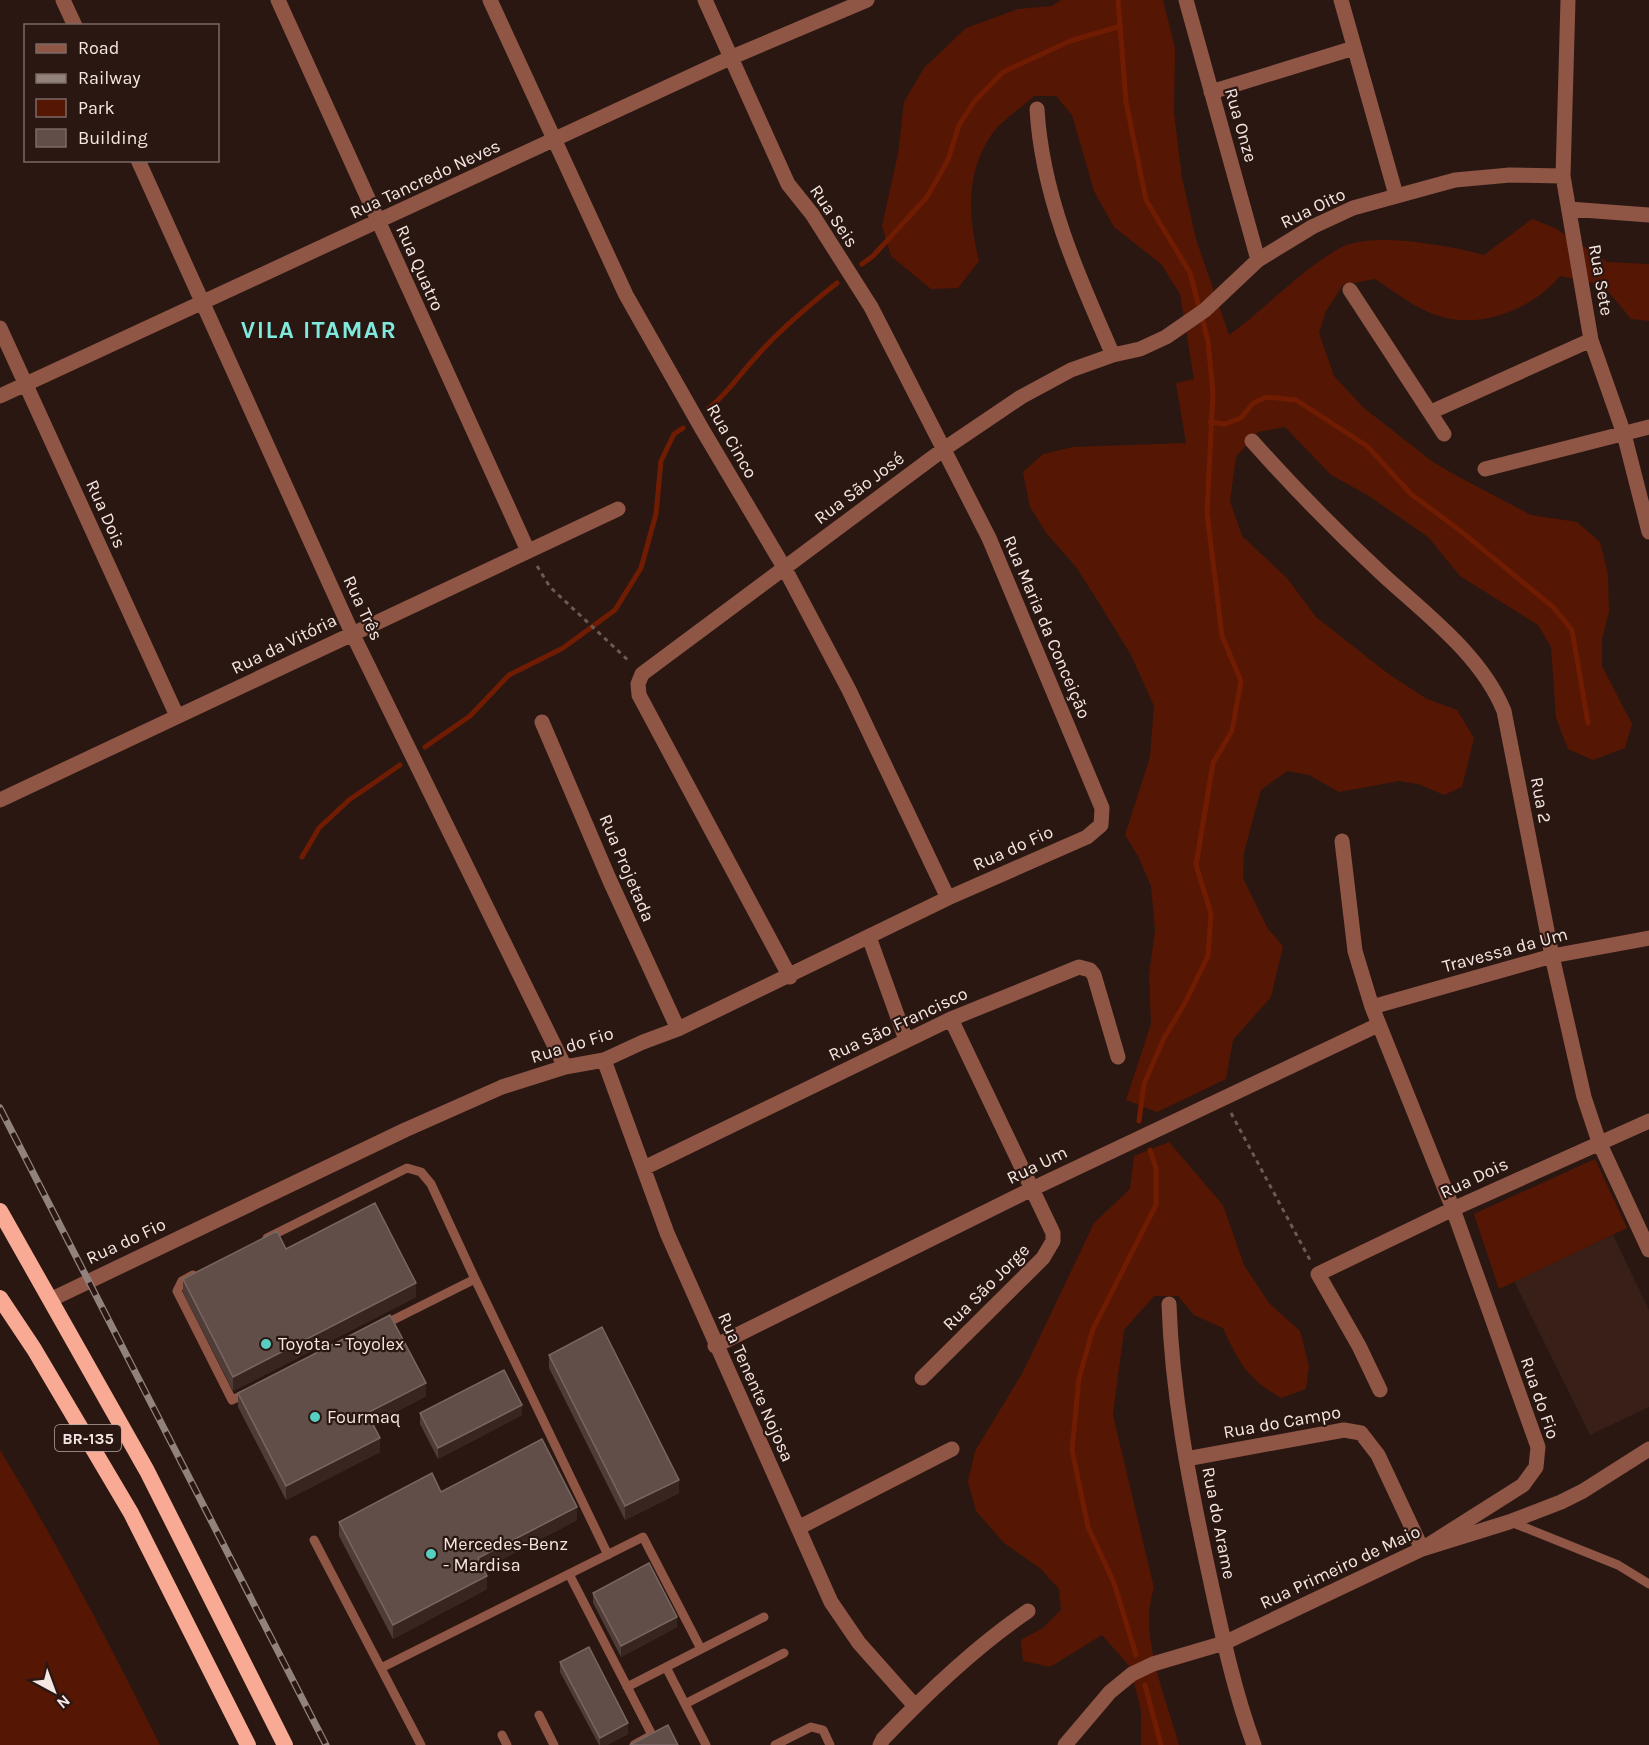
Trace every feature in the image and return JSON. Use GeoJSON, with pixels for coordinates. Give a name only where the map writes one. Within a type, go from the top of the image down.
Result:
{"type":"FeatureCollection","features":[{"type":"Feature","properties":{"kind":"highway","name":"BR-135"},"geometry":{"type":"LineString","coordinates":[[0,1211],[52,1299],[147,1471],[285,1745]]}},
{"type":"Feature","properties":{"kind":"highway","name":"BR-135"},"geometry":{"type":"LineString","coordinates":[[0,1298],[40,1359],[131,1513],[248,1745]]}},
{"type":"Feature","properties":{"kind":"street"},"geometry":{"type":"LineString","coordinates":[[63,0],[74,24]]}},
{"type":"Feature","properties":{"kind":"street","name":"Rua Quatro"},"geometry":{"type":"LineString","coordinates":[[278,0],[528,551]]}},
{"type":"Feature","properties":{"kind":"street","name":"Rua Cinco"},"geometry":{"type":"LineString","coordinates":[[490,0],[553,141],[626,295],[785,569],[849,690],[948,898]]}},
{"type":"Feature","properties":{"kind":"street","name":"Rua Seis"},"geometry":{"type":"LineString","coordinates":[[705,0],[788,184],[812,214],[871,307],[944,449]]}},
{"type":"Feature","properties":{"kind":"street","name":"Rua Tancredo Neves"},"geometry":{"type":"LineString","coordinates":[[0,396],[25,382],[204,302],[730,58],[867,0]]}},
{"type":"Feature","properties":{"kind":"street","name":"Rua Onze"},"geometry":{"type":"LineString","coordinates":[[1186,0],[1258,260]]}},
{"type":"Feature","properties":{"kind":"street"},"geometry":{"type":"LineString","coordinates":[[1341,0],[1395,195]]}},
{"type":"Feature","properties":{"kind":"street"},"geometry":{"type":"LineString","coordinates":[[1568,0],[1563,176],[1569,209],[1649,215]]}},
{"type":"Feature","properties":{"kind":"street"},"geometry":{"type":"LineString","coordinates":[[1211,92],[1354,48]]}},
{"type":"Feature","properties":{"kind":"street"},"geometry":{"type":"LineString","coordinates":[[1037,109],[1047,176],[1060,225],[1077,274],[1113,355]]}},
{"type":"Feature","properties":{"kind":"street","name":"Rua Três"},"geometry":{"type":"LineString","coordinates":[[139,162],[352,633],[565,1067]]}},
{"type":"Feature","properties":{"kind":"street","name":"Rua Oito"},"geometry":{"type":"LineString","coordinates":[[1113,355],[1153,344],[1201,313],[1258,260],[1312,227],[1353,208],[1455,180],[1510,175],[1563,176]]}},
{"type":"Feature","properties":{"kind":"street","name":"Rua Sete"},"geometry":{"type":"LineString","coordinates":[[1569,209],[1592,340],[1624,434]]}},
{"type":"Feature","properties":{"kind":"street"},"geometry":{"type":"LineString","coordinates":[[1350,290],[1444,434]]}},
{"type":"Feature","properties":{"kind":"street","name":"Rua Dois"},"geometry":{"type":"LineString","coordinates":[[0,328],[177,716]]}},
{"type":"Feature","properties":{"kind":"street"},"geometry":{"type":"LineString","coordinates":[[1431,412],[1592,340]]}},
{"type":"Feature","properties":{"kind":"street","name":"Rua São José"},"geometry":{"type":"LineString","coordinates":[[642,674],[944,449],[1045,383],[1113,355]]}},
{"type":"Feature","properties":{"kind":"street"},"geometry":{"type":"LineString","coordinates":[[1485,469],[1649,427]]}},
{"type":"Feature","properties":{"kind":"street"},"geometry":{"type":"LineString","coordinates":[[1624,434],[1649,532]]}},
{"type":"Feature","properties":{"kind":"street","name":"Rua 2"},"geometry":{"type":"LineString","coordinates":[[1252,441],[1306,502],[1470,657],[1498,694],[1504,711],[1552,956],[1584,1098],[1599,1142],[1649,1250]]}},
{"type":"Feature","properties":{"kind":"street","name":"Rua Maria da Conceição"},"geometry":{"type":"LineString","coordinates":[[944,449],[989,538],[1102,808],[1101,825]]}},
{"type":"Feature","properties":{"kind":"street","name":"Rua da Vitória"},"geometry":{"type":"LineString","coordinates":[[0,800],[618,509]]}},
{"type":"Feature","properties":{"kind":"street"},"geometry":{"type":"LineString","coordinates":[[642,674],[638,684],[639,695],[790,977]]}},
{"type":"Feature","properties":{"kind":"street","name":"Rua Projetada"},"geometry":{"type":"LineString","coordinates":[[542,722],[610,881],[678,1029]]}},
{"type":"Feature","properties":{"kind":"street","name":"Rua do Fio"},"geometry":{"type":"LineString","coordinates":[[52,1299],[405,1130],[502,1087],[565,1067],[603,1060],[678,1029],[790,977],[948,898],[1087,837],[1101,825]]}},
{"type":"Feature","properties":{"kind":"street"},"geometry":{"type":"LineString","coordinates":[[1342,841],[1355,951],[1378,1025],[1453,1209]]}},
{"type":"Feature","properties":{"kind":"street"},"geometry":{"type":"LineString","coordinates":[[869,937],[906,1040]]}},
{"type":"Feature","properties":{"kind":"street","name":"Travessa da Um"},"geometry":{"type":"LineString","coordinates":[[1372,1007],[1552,956],[1649,938]]}},
{"type":"Feature","properties":{"kind":"street","name":"Rua São Francisco"},"geometry":{"type":"LineString","coordinates":[[644,1168],[906,1040],[1070,970],[1085,968],[1094,975],[1101,990],[1118,1057]]}},
{"type":"Feature","properties":{"kind":"street","name":"Rua São Jorge"},"geometry":{"type":"LineString","coordinates":[[922,1378],[1050,1250],[1053,1233],[951,1020]]}},
{"type":"Feature","properties":{"kind":"street","name":"Rua Um"},"geometry":{"type":"LineString","coordinates":[[716,1346],[1032,1189],[1378,1025]]}},
{"type":"Feature","properties":{"kind":"street","name":"Rua Tenente Nojosa"},"geometry":{"type":"LineString","coordinates":[[603,1060],[667,1233],[831,1602],[859,1643],[915,1706]]}},
{"type":"Feature","properties":{"kind":"street","name":"Rua Dois"},"geometry":{"type":"LineString","coordinates":[[1318,1274],[1453,1209],[1649,1121]]}},
{"type":"Feature","properties":{"kind":"street","name":"Rua do Fio"},"geometry":{"type":"LineString","coordinates":[[1422,1549],[1523,1485],[1531,1476],[1538,1457],[1538,1447],[1453,1209]]}},
{"type":"Feature","properties":{"kind":"street"},"geometry":{"type":"LineString","coordinates":[[1318,1274],[1359,1346],[1380,1390]]}},
{"type":"Feature","properties":{"kind":"street","name":"Rua do Arame"},"geometry":{"type":"LineString","coordinates":[[1169,1304],[1174,1393],[1186,1459],[1224,1643],[1240,1706],[1254,1745]]}},
{"type":"Feature","properties":{"kind":"street","name":"Rua do Campo"},"geometry":{"type":"LineString","coordinates":[[1186,1459],[1344,1430],[1361,1433],[1378,1455],[1422,1549]]}},
{"type":"Feature","properties":{"kind":"street"},"geometry":{"type":"LineString","coordinates":[[798,1528],[952,1449]]}},
{"type":"Feature","properties":{"kind":"street","name":"Rua Primeiro de Maio"},"geometry":{"type":"LineString","coordinates":[[1065,1745],[1110,1692],[1132,1674],[1153,1664],[1224,1643],[1422,1549],[1509,1522],[1584,1491],[1649,1449]]}},
{"type":"Feature","properties":{"kind":"street"},"geometry":{"type":"LineString","coordinates":[[880,1745],[915,1706],[1003,1628],[1028,1611]]}},
{"type":"Feature","properties":{"kind":"lane"},"geometry":{"type":"LineString","coordinates":[[253,1245],[407,1168],[421,1172],[431,1184],[608,1555]]}},
{"type":"Feature","properties":{"kind":"lane"},"geometry":{"type":"LineString","coordinates":[[202,1270],[182,1281],[177,1291],[232,1401],[253,1390]]}},
{"type":"Feature","properties":{"kind":"lane"},"geometry":{"type":"LineString","coordinates":[[369,1332],[475,1279]]}},
{"type":"Feature","properties":{"kind":"lane"},"geometry":{"type":"LineString","coordinates":[[1509,1522],[1618,1565],[1649,1584]]}},
{"type":"Feature","properties":{"kind":"lane"},"geometry":{"type":"LineString","coordinates":[[381,1668],[643,1537],[701,1649]]}},
{"type":"Feature","properties":{"kind":"lane"},"geometry":{"type":"LineString","coordinates":[[314,1540],[421,1745]]}},
{"type":"Feature","properties":{"kind":"lane"},"geometry":{"type":"LineString","coordinates":[[569,1574],[652,1735],[633,1745]]}},
{"type":"Feature","properties":{"kind":"lane"},"geometry":{"type":"LineString","coordinates":[[627,1686],[764,1617]]}},
{"type":"Feature","properties":{"kind":"lane"},"geometry":{"type":"LineString","coordinates":[[685,1704],[784,1653]]}},
{"type":"Feature","properties":{"kind":"lane"},"geometry":{"type":"LineString","coordinates":[[666,1667],[706,1745]]}},
{"type":"Feature","properties":{"kind":"lane"},"geometry":{"type":"LineString","coordinates":[[539,1715],[554,1745]]}},
{"type":"Feature","properties":{"kind":"lane"},"geometry":{"type":"LineString","coordinates":[[776,1745],[811,1726],[823,1730],[830,1745]]}},
{"type":"Feature","properties":{"kind":"lane"},"geometry":{"type":"LineString","coordinates":[[502,1735],[507,1745]]}},
{"type":"Feature","properties":{"kind":"path"},"geometry":{"type":"LineString","coordinates":[[528,551],[550,587],[642,674]]}},
{"type":"Feature","properties":{"kind":"path"},"geometry":{"type":"LineString","coordinates":[[1224,1098],[1318,1274]]}},
{"type":"Feature","properties":{"kind":"shaded area"},"geometry":{"type":"Polygon","coordinates":[[[1613,1235],[1649,1310],[1649,1407],[1590,1435],[1514,1281],[1613,1235]]]}},
{"type":"Feature","properties":{"kind":"green space"},"geometry":{"type":"Polygon","coordinates":[[[1061,0],[1163,0],[1175,48],[1174,112],[1182,178],[1196,239],[1229,335],[1310,268],[1338,249],[1352,243],[1389,240],[1431,244],[1484,255],[1532,219],[1555,228],[1607,262],[1649,264],[1649,321],[1631,319],[1603,285],[1560,276],[1536,298],[1521,306],[1489,318],[1472,320],[1455,320],[1430,313],[1375,279],[1343,285],[1326,311],[1319,333],[1334,376],[1364,408],[1433,462],[1531,515],[1577,522],[1600,542],[1608,574],[1609,612],[1602,639],[1602,666],[1632,724],[1625,748],[1593,760],[1568,749],[1556,718],[1551,647],[1538,625],[1460,576],[1428,537],[1369,496],[1331,475],[1285,427],[1258,432],[1236,457],[1230,501],[1242,536],[1287,578],[1316,617],[1390,675],[1427,699],[1457,710],[1474,738],[1462,787],[1444,795],[1418,784],[1399,781],[1339,792],[1309,775],[1287,771],[1261,790],[1244,852],[1243,878],[1268,929],[1283,946],[1271,997],[1233,1040],[1226,1079],[1157,1112],[1126,1100],[1151,1024],[1149,975],[1155,930],[1151,886],[1138,856],[1125,835],[1150,757],[1154,706],[1131,655],[1099,603],[1076,567],[1047,534],[1030,507],[1023,472],[1043,454],[1073,447],[1186,443],[1176,383],[1194,379],[1180,294],[1161,264],[1114,227],[1094,191],[1072,115],[1056,96],[1034,96],[996,129],[983,149],[977,164],[971,196],[975,245],[979,261],[958,288],[931,289],[891,256],[882,226],[898,154],[904,102],[924,68],[966,28],[1018,9],[1052,6],[1061,0]]]}},
{"type":"Feature","properties":{"kind":"green space"},"geometry":{"type":"Polygon","coordinates":[[[1169,1142],[1223,1205],[1244,1265],[1269,1303],[1300,1331],[1309,1366],[1306,1389],[1281,1398],[1260,1384],[1245,1369],[1223,1328],[1194,1315],[1178,1296],[1154,1296],[1124,1330],[1113,1415],[1154,1588],[1149,1626],[1151,1646],[1179,1745],[1141,1745],[1141,1710],[1130,1667],[1102,1635],[1050,1667],[1023,1661],[1021,1640],[1043,1628],[1061,1610],[1059,1589],[1041,1569],[1004,1543],[976,1511],[968,1482],[975,1451],[1023,1372],[1094,1223],[1130,1189],[1134,1156],[1169,1142]]]}},
{"type":"Feature","properties":{"kind":"green space"},"geometry":{"type":"Polygon","coordinates":[[[1595,1159],[1627,1228],[1499,1289],[1474,1214],[1595,1159]]]}},
{"type":"Feature","properties":{"kind":"green space"},"geometry":{"type":"Polygon","coordinates":[[[0,1450],[83,1596],[160,1745],[0,1745],[0,1450]]]}},
{"type":"Feature","properties":{"kind":"building","name":"Toyota - Toyolex"},"geometry":{"type":"Polygon","coordinates":[[[375,1203],[416,1283],[233,1377],[183,1279],[277,1231],[286,1249],[375,1203]]]}},
{"type":"Feature","properties":{"kind":"building","name":"Fourmaq"},"geometry":{"type":"Polygon","coordinates":[[[390,1315],[426,1383],[367,1413],[380,1438],[286,1486],[238,1393],[390,1315]]]}},
{"type":"Feature","properties":{"kind":"building"},"geometry":{"type":"Polygon","coordinates":[[[602,1327],[679,1480],[625,1506],[549,1355],[602,1327]]]}},
{"type":"Feature","properties":{"kind":"building"},"geometry":{"type":"Polygon","coordinates":[[[504,1370],[522,1405],[438,1448],[420,1413],[504,1370]]]}},
{"type":"Feature","properties":{"kind":"building","name":"Mercedes-Benz - Mardisa"},"geometry":{"type":"Polygon","coordinates":[[[542,1439],[577,1507],[478,1558],[487,1576],[393,1625],[339,1522],[432,1473],[441,1492],[542,1439]]]}},
{"type":"Feature","properties":{"kind":"building"},"geometry":{"type":"Polygon","coordinates":[[[649,1563],[677,1617],[621,1646],[593,1593],[649,1563]]]}},
{"type":"Feature","properties":{"kind":"building"},"geometry":{"type":"Polygon","coordinates":[[[589,1647],[628,1723],[600,1738],[560,1662],[589,1647]]]}},
{"type":"Feature","properties":{"kind":"building"},"geometry":{"type":"Polygon","coordinates":[[[668,1725],[678,1745],[630,1745],[668,1725]]]}},
{"type":"Feature","properties":{"kind":"waterway"},"geometry":{"type":"LineString","coordinates":[[1118,0],[1126,102],[1146,200],[1190,273],[1208,341],[1213,393],[1207,513],[1222,636],[1241,681],[1232,731],[1213,763],[1196,865],[1211,914],[1208,956],[1185,1003],[1164,1038],[1144,1084],[1139,1121]]}},
{"type":"Feature","properties":{"kind":"waterway"},"geometry":{"type":"LineString","coordinates":[[862,264],[873,256],[927,197],[948,160],[959,125],[974,102],[1003,72],[1070,41],[1121,26]]}},
{"type":"Feature","properties":{"kind":"waterway"},"geometry":{"type":"LineString","coordinates":[[708,409],[774,338],[837,283]]}},
{"type":"Feature","properties":{"kind":"waterway"},"geometry":{"type":"LineString","coordinates":[[1210,422],[1225,424],[1241,418],[1253,403],[1267,397],[1296,400],[1367,446],[1411,494],[1458,529],[1553,607],[1572,630],[1588,723]]}},
{"type":"Feature","properties":{"kind":"waterway"},"geometry":{"type":"LineString","coordinates":[[425,747],[470,716],[509,675],[563,648],[615,610],[641,568],[656,514],[661,461],[674,434],[683,428]]}},
{"type":"Feature","properties":{"kind":"waterway"},"geometry":{"type":"LineString","coordinates":[[302,857],[319,828],[349,800],[400,765]]}},
{"type":"Feature","properties":{"kind":"waterway"},"geometry":{"type":"LineString","coordinates":[[1136,1655],[1114,1583],[1088,1527],[1072,1450],[1079,1378],[1093,1329],[1156,1205],[1156,1168],[1150,1150]]}},
{"type":"Feature","properties":{"kind":"waterway"},"geometry":{"type":"LineString","coordinates":[[1145,1685],[1161,1745]]}},
{"type":"Feature","properties":{"kind":"railway"},"geometry":{"type":"LineString","coordinates":[[0,1108],[326,1745]]}},
{"type":"Feature","properties":{"kind":"place","name":"Toyota - Toyolex"},"geometry":{"type":"Point","coordinates":[266,1344]}},
{"type":"Feature","properties":{"kind":"place","name":"Fourmaq"},"geometry":{"type":"Point","coordinates":[315,1417]}},
{"type":"Feature","properties":{"kind":"place","name":"Mercedes-Benz - Mardisa"},"geometry":{"type":"Point","coordinates":[431,1554]}},
{"type":"Feature","properties":{"kind":"district","name":"VILA ITAMAR"},"geometry":{"type":"Point","coordinates":[319,330]}}]}
